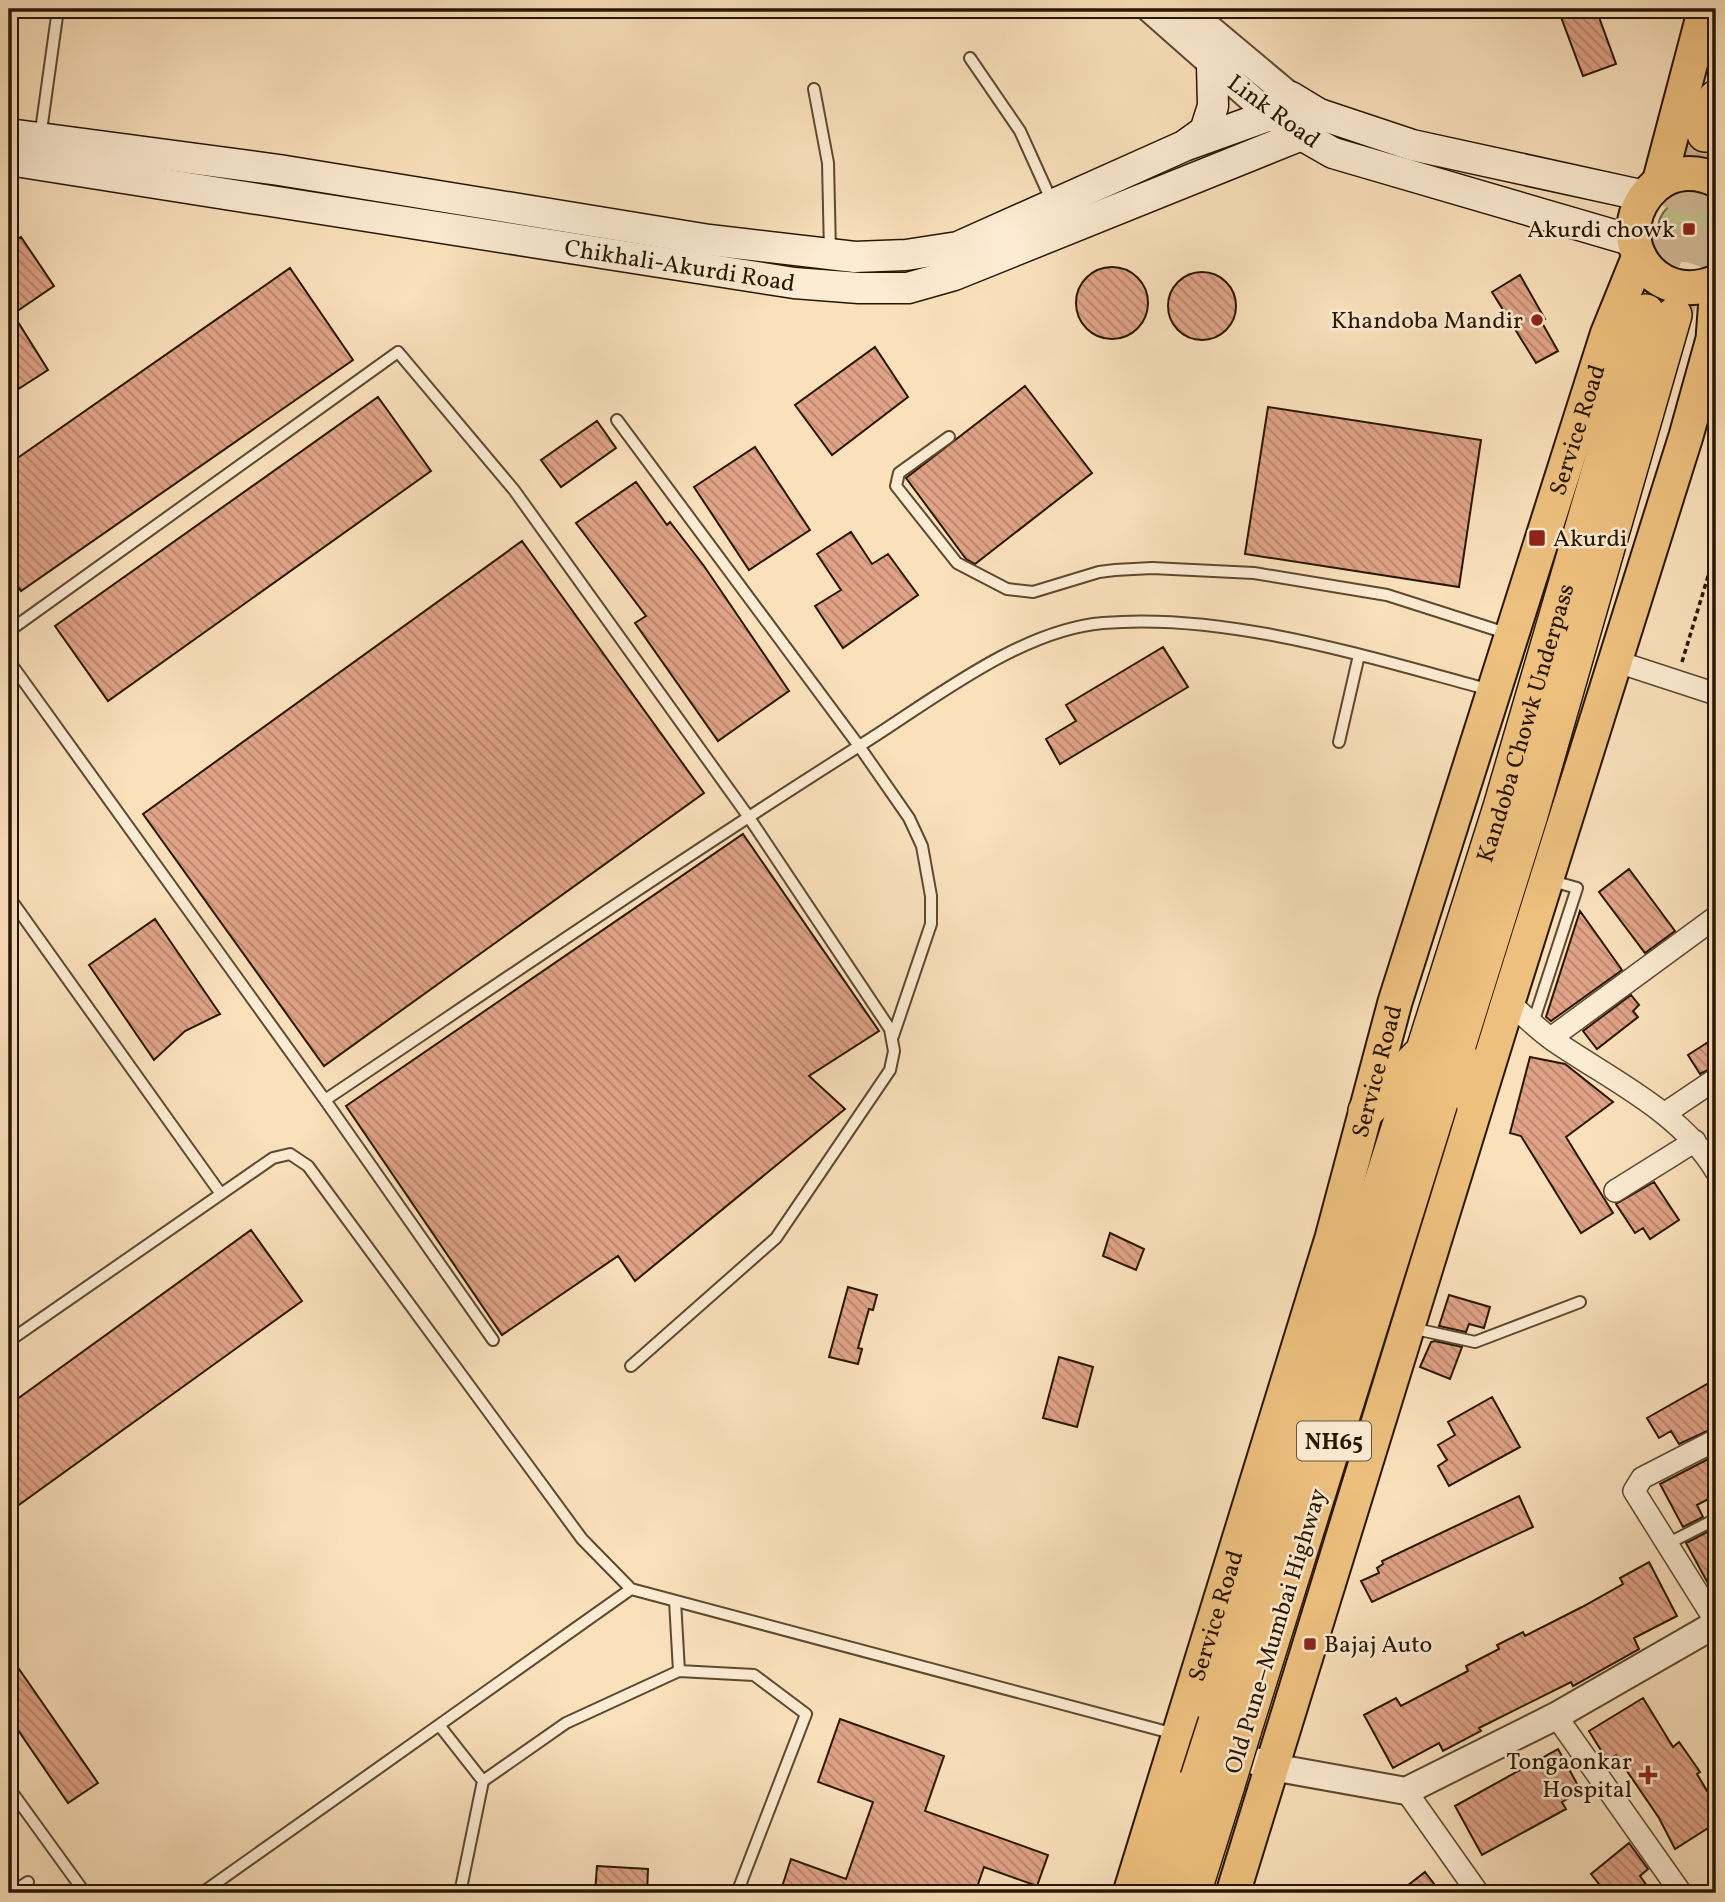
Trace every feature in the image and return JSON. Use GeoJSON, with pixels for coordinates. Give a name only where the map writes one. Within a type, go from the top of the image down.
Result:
{"type":"FeatureCollection","features":[{"type":"Feature","properties":{"kind":"highway"},"geometry":{"type":"LineString","coordinates":[[1705,134],[1716,98]]}},
{"type":"Feature","properties":{"kind":"highway","name":"Kandoba Chowk Underpass"},"geometry":{"type":"LineString","coordinates":[[1441,1050],[1501,807],[1660,314]]}},
{"type":"Feature","properties":{"kind":"highway"},"geometry":{"type":"LineString","coordinates":[[1366,1111],[1441,1050],[1475,1106]]}},
{"type":"Feature","properties":{"kind":"highway","name":"Old Pune–Mumbai Highway"},"geometry":{"type":"LineString","coordinates":[[1193,1893],[1213,1782],[1229,1727],[1441,1050]]}},
{"type":"Feature","properties":{"kind":"highway","name":"Old Pune–Mumbai Highway"},"geometry":{"type":"LineString","coordinates":[[1163,1893],[1213,1782]]}},
{"type":"Feature","properties":{"kind":"main road"},"geometry":{"type":"LineString","coordinates":[[1705,9],[1652,189],[1635,215],[1636,248],[1654,275],[1674,286],[1696,288],[1716,282]]}},
{"type":"Feature","properties":{"kind":"main road"},"geometry":{"type":"LineString","coordinates":[[1184,146],[1205,131],[1213,106],[1212,65]]}},
{"type":"Feature","properties":{"kind":"main road","name":"Chikhali-Akurdi Road"},"geometry":{"type":"LineString","coordinates":[[9,134],[279,170],[709,240],[830,255],[906,255],[958,247],[1280,106]]}},
{"type":"Feature","properties":{"kind":"main road","name":"Link Road"},"geometry":{"type":"LineString","coordinates":[[1280,106],[1319,114],[1412,145],[1652,189]]}},
{"type":"Feature","properties":{"kind":"main road","name":"Link Road"},"geometry":{"type":"LineString","coordinates":[[1280,106],[1299,136],[1333,153],[1459,190],[1636,248]]}},
{"type":"Feature","properties":{"kind":"main road","name":"Chikhali-Akurdi Road"},"geometry":{"type":"LineString","coordinates":[[9,160],[794,283],[859,288],[908,288],[954,275],[1299,136],[1319,114]]}},
{"type":"Feature","properties":{"kind":"main road"},"geometry":{"type":"LineString","coordinates":[[1652,189],[1685,173],[1716,180]]}},
{"type":"Feature","properties":{"kind":"main road","name":"Service Road"},"geometry":{"type":"LineString","coordinates":[[1130,1893],[1332,1238],[1395,1002],[1636,248]]}},
{"type":"Feature","properties":{"kind":"main road"},"geometry":{"type":"LineString","coordinates":[[1233,1893],[1703,377],[1713,339],[1716,299]]}},
{"type":"Feature","properties":{"kind":"street","name":"Link Road"},"geometry":{"type":"LineString","coordinates":[[1150,9],[1212,65],[1280,106]]}},
{"type":"Feature","properties":{"kind":"street","name":"Link Road"},"geometry":{"type":"LineString","coordinates":[[1186,9],[1280,106]]}},
{"type":"Feature","properties":{"kind":"street"},"geometry":{"type":"LineString","coordinates":[[1615,661],[1716,694]]}},
{"type":"Feature","properties":{"kind":"street"},"geometry":{"type":"LineString","coordinates":[[1551,1038],[1716,917]]}},
{"type":"Feature","properties":{"kind":"street"},"geometry":{"type":"LineString","coordinates":[[1508,1002],[1551,1038],[1664,1114],[1695,1141],[1716,1171]]}},
{"type":"Feature","properties":{"kind":"street"},"geometry":{"type":"LineString","coordinates":[[1664,1114],[1716,1079]]}},
{"type":"Feature","properties":{"kind":"street"},"geometry":{"type":"LineString","coordinates":[[1615,1191],[1695,1141]]}},
{"type":"Feature","properties":{"kind":"street"},"geometry":{"type":"LineString","coordinates":[[1178,1735],[1272,1767],[1342,1779],[1363,1786],[1406,1791],[1556,1716],[1716,1623],[1634,1491],[1642,1478],[1716,1440]]}},
{"type":"Feature","properties":{"kind":"street"},"geometry":{"type":"LineString","coordinates":[[1556,1716],[1681,1893]]}},
{"type":"Feature","properties":{"kind":"street"},"geometry":{"type":"LineString","coordinates":[[1406,1791],[1478,1893]]}},
{"type":"Feature","properties":{"kind":"lane"},"geometry":{"type":"LineString","coordinates":[[39,138],[58,9]]}},
{"type":"Feature","properties":{"kind":"lane"},"geometry":{"type":"LineString","coordinates":[[970,58],[1020,131],[1053,204]]}},
{"type":"Feature","properties":{"kind":"lane"},"geometry":{"type":"LineString","coordinates":[[814,89],[828,163],[830,255]]}},
{"type":"Feature","properties":{"kind":"lane"},"geometry":{"type":"LineString","coordinates":[[9,631],[398,352],[514,490],[748,816],[890,1029],[894,1051],[890,1070],[776,1238],[631,1366]]}},
{"type":"Feature","properties":{"kind":"lane"},"geometry":{"type":"LineString","coordinates":[[617,420],[859,746],[909,818],[928,864],[932,896],[931,924],[892,1038]]}},
{"type":"Feature","properties":{"kind":"lane"},"geometry":{"type":"LineString","coordinates":[[948,437],[899,473],[896,486],[957,563],[1007,589],[1033,592],[1115,570],[1152,568],[1254,573],[1387,595],[1511,635]]}},
{"type":"Feature","properties":{"kind":"lane"},"geometry":{"type":"LineString","coordinates":[[325,1100],[748,816],[982,669],[1052,632],[1103,623],[1184,623],[1304,641],[1494,690]]}},
{"type":"Feature","properties":{"kind":"lane"},"geometry":{"type":"LineString","coordinates":[[1339,742],[1359,655]]}},
{"type":"Feature","properties":{"kind":"lane"},"geometry":{"type":"LineString","coordinates":[[9,661],[494,1340]]}},
{"type":"Feature","properties":{"kind":"lane"},"geometry":{"type":"LineString","coordinates":[[1532,1023],[1577,888],[1546,879]]}},
{"type":"Feature","properties":{"kind":"lane"},"geometry":{"type":"LineString","coordinates":[[9,897],[221,1194]]}},
{"type":"Feature","properties":{"kind":"lane"},"geometry":{"type":"LineString","coordinates":[[9,1341],[273,1158],[290,1154],[308,1166],[582,1539],[631,1589],[1178,1735]]}},
{"type":"Feature","properties":{"kind":"lane"},"geometry":{"type":"LineString","coordinates":[[1407,1327],[1475,1342],[1580,1302]]}},
{"type":"Feature","properties":{"kind":"lane"},"geometry":{"type":"LineString","coordinates":[[1667,1544],[1716,1519]]}},
{"type":"Feature","properties":{"kind":"lane"},"geometry":{"type":"LineString","coordinates":[[202,1893],[631,1589]]}},
{"type":"Feature","properties":{"kind":"lane"},"geometry":{"type":"LineString","coordinates":[[675,1601],[679,1671]]}},
{"type":"Feature","properties":{"kind":"lane"},"geometry":{"type":"LineString","coordinates":[[460,1893],[483,1781],[566,1723],[679,1671],[754,1675],[806,1714],[737,1893]]}},
{"type":"Feature","properties":{"kind":"lane"},"geometry":{"type":"LineString","coordinates":[[439,1725],[483,1781]]}},
{"type":"Feature","properties":{"kind":"lane"},"geometry":{"type":"LineString","coordinates":[[9,1788],[85,1893]]}},
{"type":"Feature","properties":{"kind":"lane"},"geometry":{"type":"LineString","coordinates":[[11,1893],[28,1882]]}},
{"type":"Feature","properties":{"kind":"path"},"geometry":{"type":"LineString","coordinates":[[1676,681],[1712,563]]}},
{"type":"Feature","properties":{"kind":"green space"},"geometry":{"type":"Polygon","coordinates":[[[1689,199],[1701,201],[1711,208],[1718,218],[1718,242],[1711,252],[1701,259],[1689,261],[1677,259],[1667,252],[1660,242],[1658,230],[1660,218],[1667,208],[1677,201],[1689,199]]]}},
{"type":"Feature","properties":{"kind":"building"},"geometry":{"type":"Polygon","coordinates":[[[1558,9],[1596,9],[1616,64],[1583,76],[1558,9]]]}},
{"type":"Feature","properties":{"kind":"building"},"geometry":{"type":"Polygon","coordinates":[[[21,237],[54,286],[13,314],[48,370],[9,395],[9,245],[21,237]]]}},
{"type":"Feature","properties":{"kind":"building"},"geometry":{"type":"Polygon","coordinates":[[[1112,267],[1132,273],[1142,283],[1148,303],[1142,323],[1132,333],[1112,339],[1092,333],[1082,323],[1076,303],[1082,283],[1092,273],[1112,267]]]}},
{"type":"Feature","properties":{"kind":"building"},"geometry":{"type":"Polygon","coordinates":[[[290,268],[353,360],[21,591],[9,573],[9,464],[290,268]]]}},
{"type":"Feature","properties":{"kind":"building"},"geometry":{"type":"Polygon","coordinates":[[[1202,272],[1215,275],[1226,282],[1233,293],[1236,306],[1233,319],[1226,330],[1215,337],[1202,340],[1189,337],[1178,330],[1171,319],[1168,306],[1171,293],[1178,282],[1189,275],[1202,272]]]}},
{"type":"Feature","properties":{"kind":"building"},"geometry":{"type":"Polygon","coordinates":[[[1520,275],[1545,319],[1541,321],[1558,351],[1536,363],[1492,292],[1520,275]]]}},
{"type":"Feature","properties":{"kind":"building"},"geometry":{"type":"Polygon","coordinates":[[[875,347],[908,397],[832,455],[795,405],[875,347]]]}},
{"type":"Feature","properties":{"kind":"building"},"geometry":{"type":"Polygon","coordinates":[[[1025,386],[1092,473],[975,564],[966,559],[906,478],[1025,386]]]}},
{"type":"Feature","properties":{"kind":"building"},"geometry":{"type":"Polygon","coordinates":[[[378,397],[431,471],[108,701],[55,626],[378,397]]]}},
{"type":"Feature","properties":{"kind":"building"},"geometry":{"type":"Polygon","coordinates":[[[1268,407],[1481,440],[1459,587],[1245,554],[1268,407]]]}},
{"type":"Feature","properties":{"kind":"building"},"geometry":{"type":"Polygon","coordinates":[[[597,421],[616,448],[561,487],[541,460],[597,421]]]}},
{"type":"Feature","properties":{"kind":"building"},"geometry":{"type":"Polygon","coordinates":[[[755,447],[810,530],[749,570],[694,487],[755,447]]]}},
{"type":"Feature","properties":{"kind":"building"},"geometry":{"type":"Polygon","coordinates":[[[636,482],[667,525],[670,522],[704,566],[789,691],[718,741],[635,623],[646,616],[576,523],[636,482]]]}},
{"type":"Feature","properties":{"kind":"building"},"geometry":{"type":"Polygon","coordinates":[[[851,532],[872,564],[888,554],[918,595],[843,648],[815,606],[841,590],[817,554],[851,532]]]}},
{"type":"Feature","properties":{"kind":"building"},"geometry":{"type":"Polygon","coordinates":[[[522,541],[704,793],[324,1066],[143,814],[522,541]]]}},
{"type":"Feature","properties":{"kind":"building"},"geometry":{"type":"Polygon","coordinates":[[[1163,647],[1188,687],[1060,764],[1046,739],[1076,721],[1066,705],[1163,647]]]}},
{"type":"Feature","properties":{"kind":"building"},"geometry":{"type":"Polygon","coordinates":[[[743,834],[879,1031],[809,1076],[845,1109],[635,1281],[618,1256],[502,1335],[346,1106],[743,834]]]}},
{"type":"Feature","properties":{"kind":"building"},"geometry":{"type":"Polygon","coordinates":[[[1629,869],[1675,931],[1645,953],[1599,892],[1629,869]]]}},
{"type":"Feature","properties":{"kind":"building"},"geometry":{"type":"Polygon","coordinates":[[[1580,911],[1622,970],[1551,1021],[1546,1017],[1580,911]]]}},
{"type":"Feature","properties":{"kind":"building"},"geometry":{"type":"Polygon","coordinates":[[[155,919],[220,1014],[185,1031],[154,1060],[89,965],[155,919]]]}},
{"type":"Feature","properties":{"kind":"building"},"geometry":{"type":"Polygon","coordinates":[[[1631,995],[1639,1005],[1633,1011],[1638,1017],[1597,1049],[1583,1031],[1631,995]]]}},
{"type":"Feature","properties":{"kind":"building"},"geometry":{"type":"Polygon","coordinates":[[[1716,1037],[1716,1066],[1700,1074],[1688,1055],[1716,1037]]]}},
{"type":"Feature","properties":{"kind":"building"},"geometry":{"type":"Polygon","coordinates":[[[1530,1057],[1565,1064],[1613,1102],[1566,1137],[1613,1213],[1581,1233],[1521,1136],[1510,1133],[1530,1057]]]}},
{"type":"Feature","properties":{"kind":"building"},"geometry":{"type":"Polygon","coordinates":[[[1654,1182],[1679,1220],[1650,1239],[1643,1228],[1635,1233],[1616,1204],[1654,1182]]]}},
{"type":"Feature","properties":{"kind":"building"},"geometry":{"type":"Polygon","coordinates":[[[251,1230],[302,1301],[9,1512],[9,1405],[251,1230]]]}},
{"type":"Feature","properties":{"kind":"building"},"geometry":{"type":"Polygon","coordinates":[[[1110,1233],[1144,1249],[1136,1270],[1103,1256],[1110,1233]]]}},
{"type":"Feature","properties":{"kind":"building"},"geometry":{"type":"Polygon","coordinates":[[[848,1287],[877,1295],[873,1310],[869,1309],[858,1348],[862,1349],[858,1364],[829,1357],[848,1287]]]}},
{"type":"Feature","properties":{"kind":"building"},"geometry":{"type":"Polygon","coordinates":[[[1449,1295],[1490,1307],[1484,1328],[1469,1324],[1466,1332],[1439,1326],[1449,1295]]]}},
{"type":"Feature","properties":{"kind":"building"},"geometry":{"type":"Polygon","coordinates":[[[1431,1342],[1462,1347],[1450,1379],[1420,1367],[1431,1342]]]}},
{"type":"Feature","properties":{"kind":"building"},"geometry":{"type":"Polygon","coordinates":[[[1059,1357],[1093,1367],[1077,1427],[1043,1418],[1059,1357]]]}},
{"type":"Feature","properties":{"kind":"building"},"geometry":{"type":"Polygon","coordinates":[[[1716,1379],[1716,1427],[1679,1444],[1671,1431],[1659,1438],[1647,1418],[1716,1379]]]}},
{"type":"Feature","properties":{"kind":"building"},"geometry":{"type":"Polygon","coordinates":[[[1492,1397],[1520,1447],[1449,1486],[1438,1466],[1447,1460],[1438,1445],[1455,1435],[1448,1422],[1492,1397]]]}},
{"type":"Feature","properties":{"kind":"building"},"geometry":{"type":"Polygon","coordinates":[[[1716,1455],[1716,1495],[1697,1505],[1703,1517],[1683,1527],[1660,1484],[1716,1455]]]}},
{"type":"Feature","properties":{"kind":"building"},"geometry":{"type":"Polygon","coordinates":[[[1519,1496],[1533,1527],[1372,1602],[1361,1581],[1379,1573],[1377,1568],[1383,1564],[1382,1561],[1519,1496]]]}},
{"type":"Feature","properties":{"kind":"building"},"geometry":{"type":"Polygon","coordinates":[[[1711,1530],[1716,1541],[1716,1598],[1686,1543],[1711,1530]]]}},
{"type":"Feature","properties":{"kind":"building"},"geometry":{"type":"Polygon","coordinates":[[[1649,1562],[1677,1616],[1634,1638],[1639,1649],[1573,1686],[1571,1682],[1479,1728],[1481,1731],[1443,1751],[1439,1743],[1393,1768],[1364,1715],[1396,1698],[1401,1706],[1468,1671],[1466,1666],[1499,1649],[1497,1645],[1523,1632],[1525,1636],[1582,1607],[1623,1584],[1620,1578],[1649,1562]]]}},
{"type":"Feature","properties":{"kind":"building"},"geometry":{"type":"Polygon","coordinates":[[[19,1669],[98,1783],[68,1803],[9,1717],[9,1676],[19,1669]]]}},
{"type":"Feature","properties":{"kind":"building"},"geometry":{"type":"Polygon","coordinates":[[[1643,1698],[1673,1747],[1679,1742],[1700,1772],[1697,1774],[1716,1806],[1716,1823],[1675,1849],[1659,1818],[1616,1755],[1607,1760],[1589,1731],[1643,1698]]]}},
{"type":"Feature","properties":{"kind":"building"},"geometry":{"type":"Polygon","coordinates":[[[840,1719],[944,1756],[925,1811],[1048,1855],[1037,1886],[984,1867],[975,1893],[780,1893],[791,1859],[846,1879],[873,1802],[818,1782],[840,1719]]]}},
{"type":"Feature","properties":{"kind":"building"},"geometry":{"type":"Polygon","coordinates":[[[1558,1749],[1581,1791],[1562,1802],[1566,1809],[1482,1855],[1455,1806],[1558,1749]]]}},
{"type":"Feature","properties":{"kind":"building"},"geometry":{"type":"Polygon","coordinates":[[[1629,1843],[1648,1869],[1640,1876],[1652,1893],[1606,1893],[1591,1874],[1629,1843]]]}},
{"type":"Feature","properties":{"kind":"building"},"geometry":{"type":"Polygon","coordinates":[[[597,1866],[648,1869],[647,1893],[595,1893],[597,1866]]]}},
{"type":"Feature","properties":{"kind":"building"},"geometry":{"type":"Polygon","coordinates":[[[1425,1872],[1441,1893],[1398,1893],[1425,1872]]]}},
{"type":"Feature","properties":{"kind":"tunnel"},"geometry":{"type":"LineString","coordinates":[[1646,312],[1705,134]]}},
{"type":"Feature","properties":{"kind":"tunnel"},"geometry":{"type":"LineString","coordinates":[[1675,314],[1716,187]]}},
{"type":"Feature","properties":{"kind":"place","name":"Akurdi chowk"},"geometry":{"type":"Point","coordinates":[1689,229]}},
{"type":"Feature","properties":{"kind":"place","name":"Khandoba Mandir"},"geometry":{"type":"Point","coordinates":[1537,320]}},
{"type":"Feature","properties":{"kind":"place","name":"Akurdi"},"geometry":{"type":"Point","coordinates":[1537,538]}},
{"type":"Feature","properties":{"kind":"place","name":"Bajaj Auto"},"geometry":{"type":"Point","coordinates":[1310,1644]}},
{"type":"Feature","properties":{"kind":"place","name":"Tongaonkar Hospital"},"geometry":{"type":"Point","coordinates":[1648,1775]}}]}
